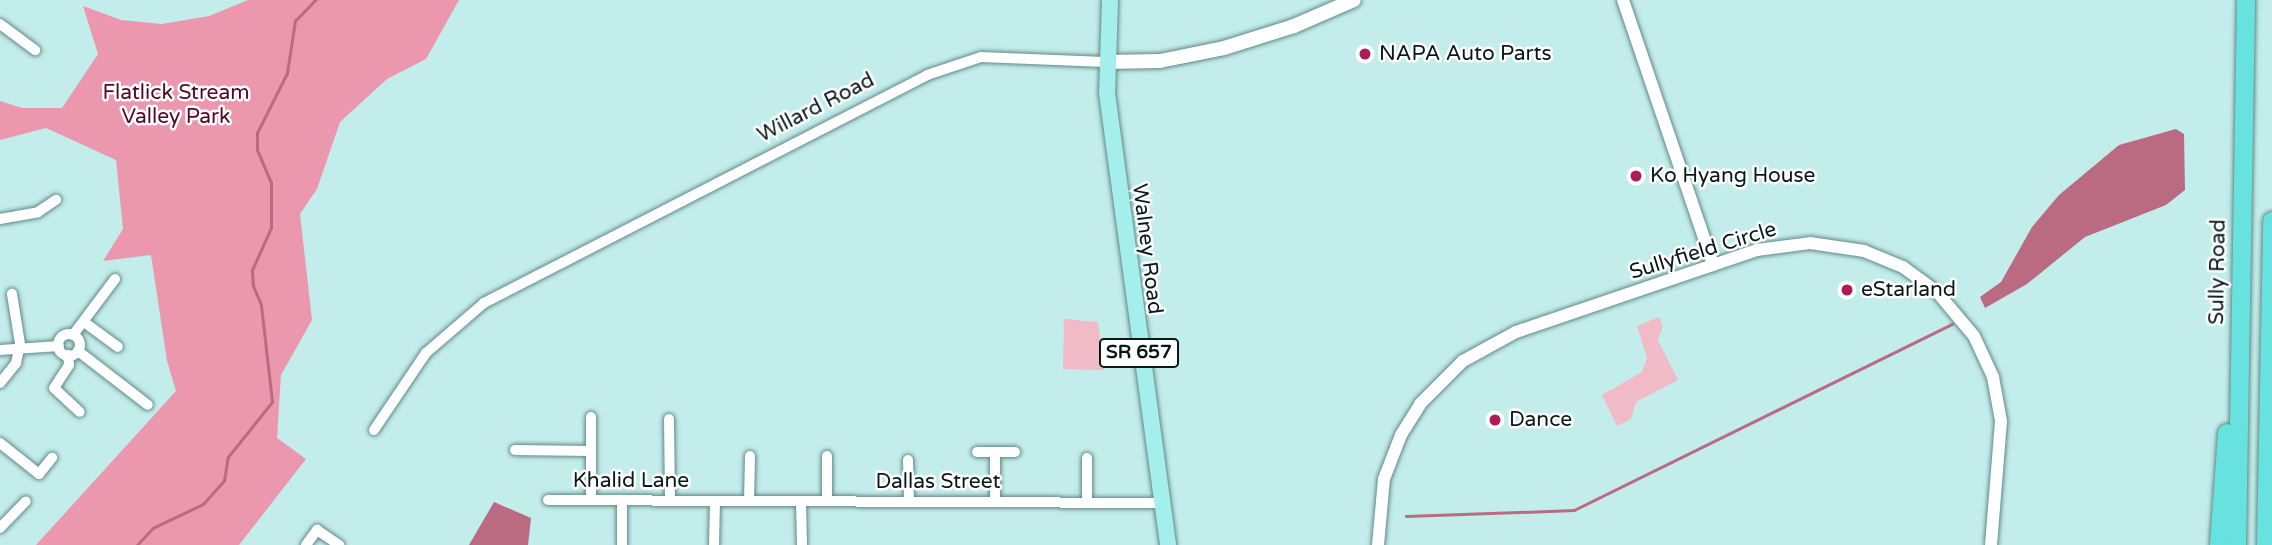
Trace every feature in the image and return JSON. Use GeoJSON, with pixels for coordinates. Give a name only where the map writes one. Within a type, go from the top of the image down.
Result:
{"type":"FeatureCollection","features":[{"type":"Feature","properties":{"kind":"highway","name":"Sully Road"},"geometry":{"type":"LineString","coordinates":[[2237,545],[2246,0]]}},
{"type":"Feature","properties":{"kind":"highway"},"geometry":{"type":"LineString","coordinates":[[2266,545],[2272,221]]}},
{"type":"Feature","properties":{"kind":"highway"},"geometry":{"type":"LineString","coordinates":[[2219,545],[2240,286]]}},
{"type":"Feature","properties":{"kind":"highway"},"geometry":{"type":"LineString","coordinates":[[2269,389],[2272,430]]}},
{"type":"Feature","properties":{"kind":"main road","name":"Walney Road"},"geometry":{"type":"LineString","coordinates":[[1110,0],[1105,62],[1168,545]]}},
{"type":"Feature","properties":{"kind":"main road","name":"Willard Road"},"geometry":{"type":"LineString","coordinates":[[1105,62],[1160,61],[1224,48],[1294,26],[1354,0]]}},
{"type":"Feature","properties":{"kind":"main road","name":"Walney Road"},"geometry":{"type":"LineString","coordinates":[[1161,503],[1162,545]]}},
{"type":"Feature","properties":{"kind":"street"},"geometry":{"type":"LineString","coordinates":[[1623,0],[1713,265]]}},
{"type":"Feature","properties":{"kind":"street"},"geometry":{"type":"LineString","coordinates":[[0,24],[34,50]]}},
{"type":"Feature","properties":{"kind":"street","name":"Willard Road"},"geometry":{"type":"LineString","coordinates":[[374,430],[422,358],[484,303],[917,80],[958,61],[981,57],[1105,62]]}},
{"type":"Feature","properties":{"kind":"street"},"geometry":{"type":"LineString","coordinates":[[0,219],[27,215],[56,200]]}},
{"type":"Feature","properties":{"kind":"street","name":"Sullyfield Circle"},"geometry":{"type":"LineString","coordinates":[[1378,545],[1384,479],[1401,435],[1420,404],[1463,361],[1508,335],[1770,247],[1838,245],[1903,267],[1948,302],[1981,349],[2000,406],[2001,451],[1992,545]]}},
{"type":"Feature","properties":{"kind":"street"},"geometry":{"type":"LineString","coordinates":[[59,346],[62,337],[73,335],[84,322],[115,279]]}},
{"type":"Feature","properties":{"kind":"street"},"geometry":{"type":"LineString","coordinates":[[0,383],[16,363],[18,351],[12,294]]}},
{"type":"Feature","properties":{"kind":"street"},"geometry":{"type":"LineString","coordinates":[[84,322],[118,347]]}},
{"type":"Feature","properties":{"kind":"street"},"geometry":{"type":"LineString","coordinates":[[73,335],[80,342],[54,388],[80,412]]}},
{"type":"Feature","properties":{"kind":"street"},"geometry":{"type":"LineString","coordinates":[[0,350],[18,351],[59,346],[148,405]]}},
{"type":"Feature","properties":{"kind":"street"},"geometry":{"type":"LineString","coordinates":[[591,417],[591,500]]}},
{"type":"Feature","properties":{"kind":"street"},"geometry":{"type":"LineString","coordinates":[[668,419],[670,500]]}},
{"type":"Feature","properties":{"kind":"street"},"geometry":{"type":"LineString","coordinates":[[0,443],[39,474],[52,458]]}},
{"type":"Feature","properties":{"kind":"street"},"geometry":{"type":"LineString","coordinates":[[515,450],[591,451]]}},
{"type":"Feature","properties":{"kind":"street"},"geometry":{"type":"LineString","coordinates":[[978,452],[1015,452]]}},
{"type":"Feature","properties":{"kind":"street"},"geometry":{"type":"LineString","coordinates":[[995,452],[995,502]]}},
{"type":"Feature","properties":{"kind":"street"},"geometry":{"type":"LineString","coordinates":[[749,501],[750,456]]}},
{"type":"Feature","properties":{"kind":"street"},"geometry":{"type":"LineString","coordinates":[[827,456],[827,501]]}},
{"type":"Feature","properties":{"kind":"street"},"geometry":{"type":"LineString","coordinates":[[1087,458],[1087,502]]}},
{"type":"Feature","properties":{"kind":"street"},"geometry":{"type":"LineString","coordinates":[[908,460],[909,502]]}},
{"type":"Feature","properties":{"kind":"street","name":"Khalid Lane"},"geometry":{"type":"LineString","coordinates":[[548,500],[715,500]]}},
{"type":"Feature","properties":{"kind":"street"},"geometry":{"type":"LineString","coordinates":[[622,500],[622,545]]}},
{"type":"Feature","properties":{"kind":"street"},"geometry":{"type":"LineString","coordinates":[[714,545],[715,500]]}},
{"type":"Feature","properties":{"kind":"street","name":"Dallas Street"},"geometry":{"type":"LineString","coordinates":[[715,500],[1161,503]]}},
{"type":"Feature","properties":{"kind":"street"},"geometry":{"type":"LineString","coordinates":[[1,525],[26,501]]}},
{"type":"Feature","properties":{"kind":"street"},"geometry":{"type":"LineString","coordinates":[[801,501],[802,545]]}},
{"type":"Feature","properties":{"kind":"street"},"geometry":{"type":"LineString","coordinates":[[306,545],[317,530],[339,545]]}},
{"type":"Feature","properties":{"kind":"shaded area"},"geometry":{"type":"Polygon","coordinates":[[[2176,129],[2184,134],[2185,190],[2166,205],[2085,237],[2027,284],[1985,308],[1980,297],[2001,282],[2032,227],[2059,195],[2119,145],[2176,129]]]}},
{"type":"Feature","properties":{"kind":"shaded area"},"geometry":{"type":"Polygon","coordinates":[[[1659,317],[1663,326],[1658,340],[1678,380],[1636,402],[1631,419],[1617,426],[1602,395],[1642,372],[1647,358],[1637,326],[1659,317]]]}},
{"type":"Feature","properties":{"kind":"shaded area"},"geometry":{"type":"Polygon","coordinates":[[[1064,319],[1098,322],[1104,370],[1063,369],[1064,319]]]}},
{"type":"Feature","properties":{"kind":"shaded area"},"geometry":{"type":"Polygon","coordinates":[[[494,502],[531,518],[528,545],[469,545],[494,502]]]}},
{"type":"Feature","properties":{"kind":"green space","name":"Flatlick Stream Valley Park"},"geometry":{"type":"Polygon","coordinates":[[[248,0],[459,0],[426,59],[387,79],[340,122],[317,189],[300,214],[312,320],[281,375],[277,438],[306,459],[239,545],[36,545],[176,391],[167,361],[151,255],[103,261],[123,229],[116,160],[46,128],[0,140],[0,101],[22,108],[62,108],[98,54],[83,6],[121,20],[162,24],[209,16],[248,0]]]}},
{"type":"Feature","properties":{"kind":"waterway"},"geometry":{"type":"LineString","coordinates":[[137,545],[153,528],[203,504],[224,481],[228,457],[272,402],[261,305],[253,286],[252,270],[271,228],[271,183],[257,150],[257,133],[287,73],[295,21],[315,0]]}},
{"type":"Feature","properties":{"kind":"waterway"},"geometry":{"type":"LineString","coordinates":[[1406,516],[1574,510],[1952,324]]}},
{"type":"Feature","properties":{"kind":"place","name":"NAPA Auto Parts"},"geometry":{"type":"Point","coordinates":[1365,54]}},
{"type":"Feature","properties":{"kind":"place","name":"Ko Hyang House"},"geometry":{"type":"Point","coordinates":[1636,176]}},
{"type":"Feature","properties":{"kind":"place","name":"eStarland"},"geometry":{"type":"Point","coordinates":[1847,290]}},
{"type":"Feature","properties":{"kind":"place","name":"Dance"},"geometry":{"type":"Point","coordinates":[1495,420]}}]}
